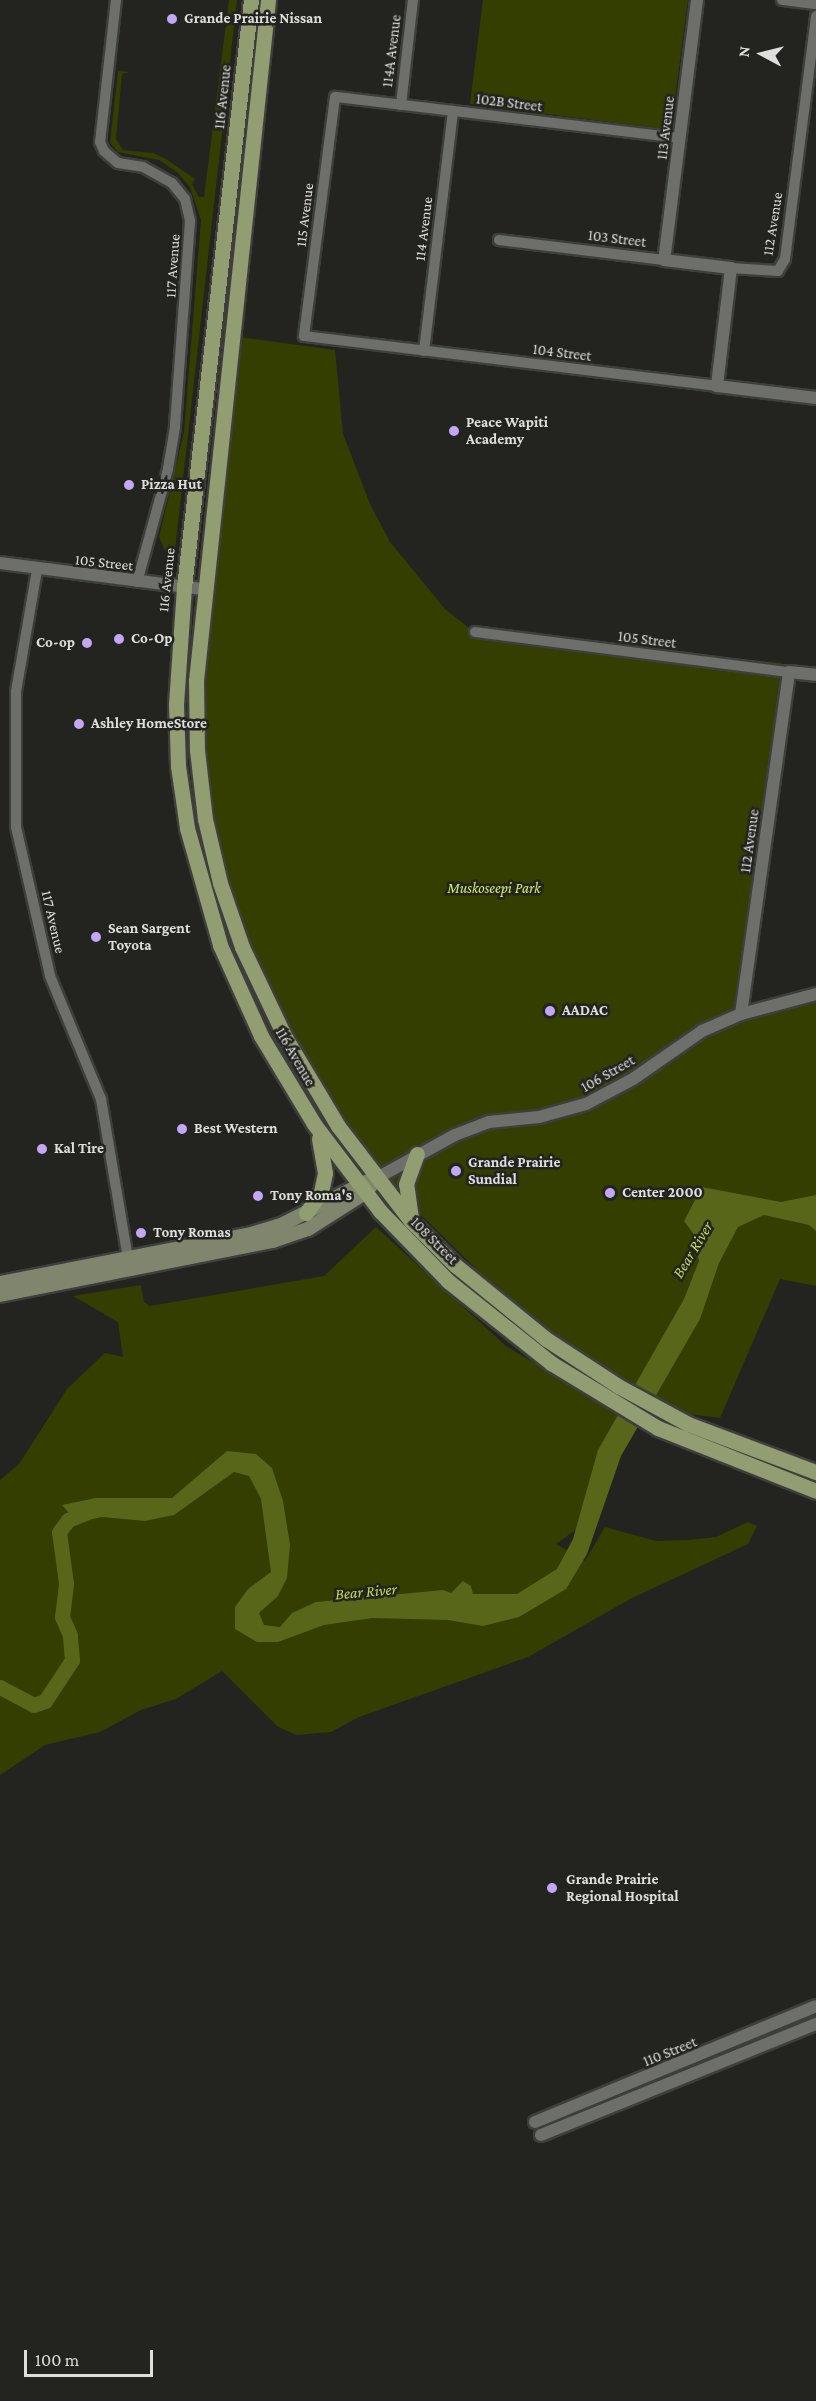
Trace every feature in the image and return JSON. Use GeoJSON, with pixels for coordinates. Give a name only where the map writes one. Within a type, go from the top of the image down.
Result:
{"type":"FeatureCollection","features":[{"type":"Feature","properties":{"kind":"main road","name":"116 Avenue"},"geometry":{"type":"LineString","coordinates":[[251,0],[184,587],[176,732],[193,858],[209,915],[240,993],[277,1065],[314,1125],[361,1189]]}},
{"type":"Feature","properties":{"kind":"main road","name":"116 Avenue"},"geometry":{"type":"LineString","coordinates":[[268,0],[204,589],[196,681],[197,750],[205,819],[220,883],[242,947],[285,1038],[320,1098],[377,1178]]}},
{"type":"Feature","properties":{"kind":"main road"},"geometry":{"type":"LineString","coordinates":[[306,1213],[321,1192],[325,1173],[314,1125]]}},
{"type":"Feature","properties":{"kind":"main road"},"geometry":{"type":"LineString","coordinates":[[411,1221],[406,1184],[417,1154]]}},
{"type":"Feature","properties":{"kind":"main road"},"geometry":{"type":"LineString","coordinates":[[0,1282],[129,1265],[273,1241],[308,1229],[377,1178]]}},
{"type":"Feature","properties":{"kind":"main road","name":"108 Street"},"geometry":{"type":"LineString","coordinates":[[377,1178],[411,1221],[495,1300],[568,1354],[618,1386],[667,1413],[749,1449],[816,1472]]}},
{"type":"Feature","properties":{"kind":"main road"},"geometry":{"type":"LineString","coordinates":[[0,1295],[248,1235],[361,1189]]}},
{"type":"Feature","properties":{"kind":"main road","name":"108 Street"},"geometry":{"type":"LineString","coordinates":[[361,1189],[412,1247],[471,1302],[551,1364],[658,1428],[816,1491]]}},
{"type":"Feature","properties":{"kind":"street","name":"117 Avenue"},"geometry":{"type":"LineString","coordinates":[[116,0],[100,142],[104,151],[118,163],[143,167],[172,183],[185,200],[190,233],[176,427],[168,468],[137,582]]}},
{"type":"Feature","properties":{"kind":"street","name":"114A Avenue"},"geometry":{"type":"LineString","coordinates":[[401,105],[413,0]]}},
{"type":"Feature","properties":{"kind":"street","name":"113 Avenue"},"geometry":{"type":"LineString","coordinates":[[664,260],[697,0]]}},
{"type":"Feature","properties":{"kind":"street"},"geometry":{"type":"LineString","coordinates":[[782,0],[816,4]]}},
{"type":"Feature","properties":{"kind":"street","name":"112 Avenue"},"geometry":{"type":"LineString","coordinates":[[731,268],[778,271],[785,259],[816,16]]}},
{"type":"Feature","properties":{"kind":"street","name":"102B Street"},"geometry":{"type":"LineString","coordinates":[[335,97],[680,138]]}},
{"type":"Feature","properties":{"kind":"street","name":"115 Avenue"},"geometry":{"type":"LineString","coordinates":[[304,336],[335,97]]}},
{"type":"Feature","properties":{"kind":"street","name":"114 Avenue"},"geometry":{"type":"LineString","coordinates":[[424,351],[453,111]]}},
{"type":"Feature","properties":{"kind":"street","name":"103 Street"},"geometry":{"type":"LineString","coordinates":[[499,240],[731,268]]}},
{"type":"Feature","properties":{"kind":"street"},"geometry":{"type":"LineString","coordinates":[[717,386],[731,268]]}},
{"type":"Feature","properties":{"kind":"street","name":"104 Street"},"geometry":{"type":"LineString","coordinates":[[304,336],[816,398]]}},
{"type":"Feature","properties":{"kind":"street","name":"105 Street"},"geometry":{"type":"LineString","coordinates":[[0,563],[38,570],[204,589]]}},
{"type":"Feature","properties":{"kind":"street","name":"117 Avenue"},"geometry":{"type":"LineString","coordinates":[[38,570],[16,692],[16,827],[50,976],[100,1099],[129,1265]]}},
{"type":"Feature","properties":{"kind":"street","name":"105 Street"},"geometry":{"type":"LineString","coordinates":[[475,632],[816,675]]}},
{"type":"Feature","properties":{"kind":"street","name":"112 Avenue"},"geometry":{"type":"LineString","coordinates":[[741,1014],[789,672]]}},
{"type":"Feature","properties":{"kind":"street","name":"106 Street"},"geometry":{"type":"LineString","coordinates":[[377,1178],[417,1154],[489,1122],[539,1117],[586,1104],[633,1079],[702,1031],[741,1014],[816,994]]}},
{"type":"Feature","properties":{"kind":"street","name":"110 Street"},"geometry":{"type":"LineString","coordinates":[[535,2122],[816,2007]]}},
{"type":"Feature","properties":{"kind":"street","name":"110 Street"},"geometry":{"type":"LineString","coordinates":[[541,2135],[816,2024]]}},
{"type":"Feature","properties":{"kind":"green space"},"geometry":{"type":"Polygon","coordinates":[[[229,0],[237,0],[173,568],[159,537],[184,432],[201,220],[190,187],[177,172],[159,160],[118,152],[110,143],[118,71],[130,72],[122,74],[116,139],[123,150],[153,153],[166,159],[195,179],[192,184],[199,197],[204,197],[229,0]]]}},
{"type":"Feature","properties":{"kind":"green space"},"geometry":{"type":"Polygon","coordinates":[[[483,0],[688,0],[673,114],[663,129],[470,104],[483,0]]]}},
{"type":"Feature","properties":{"kind":"green space","name":"Muskoseepi Park"},"geometry":{"type":"Polygon","coordinates":[[[239,337],[335,350],[343,434],[370,504],[390,542],[445,609],[474,632],[782,663],[734,1026],[816,993],[816,1286],[780,1279],[720,1418],[688,1414],[616,1377],[519,1311],[360,1155],[320,1098],[220,883],[196,716],[239,337]]]}},
{"type":"Feature","properties":{"kind":"green space"},"geometry":{"type":"Polygon","coordinates":[[[376,1227],[506,1346],[630,1420],[595,1516],[556,1544],[585,1561],[605,1527],[656,1541],[688,1540],[716,1537],[748,1522],[757,1526],[748,1544],[632,1598],[528,1657],[359,1717],[331,1732],[296,1735],[277,1726],[222,1671],[176,1699],[141,1710],[100,1732],[45,1745],[0,1775],[0,1480],[19,1464],[67,1389],[105,1353],[123,1357],[118,1322],[73,1296],[141,1285],[144,1302],[150,1306],[324,1276],[376,1227]]]}},
{"type":"Feature","properties":{"kind":"shaded area"},"geometry":{"type":"Polygon","coordinates":[[[702,1187],[781,1202],[816,1195],[816,1231],[809,1225],[764,1215],[738,1227],[719,1263],[700,1319],[621,1456],[587,1554],[566,1589],[519,1617],[483,1626],[448,1620],[372,1618],[324,1625],[278,1642],[257,1642],[235,1629],[235,1607],[248,1589],[271,1572],[261,1499],[249,1476],[234,1472],[174,1515],[145,1521],[102,1517],[77,1522],[62,1505],[96,1498],[172,1498],[227,1451],[256,1454],[272,1468],[283,1501],[290,1545],[287,1578],[278,1596],[259,1613],[264,1625],[280,1627],[292,1613],[316,1602],[443,1590],[451,1593],[463,1581],[471,1586],[473,1594],[517,1594],[557,1569],[573,1539],[598,1450],[684,1299],[699,1261],[693,1233],[684,1221],[702,1187]]]}},
{"type":"Feature","properties":{"kind":"waterway","name":"Bear River"},"geometry":{"type":"LineString","coordinates":[[0,1687],[34,1705],[45,1701],[72,1660],[70,1635],[62,1617],[66,1583],[59,1532],[68,1520],[90,1511]]}},
{"type":"Feature","properties":{"kind":"place","name":"Grande Prairie Nissan"},"geometry":{"type":"Point","coordinates":[172,19]}},
{"type":"Feature","properties":{"kind":"place","name":"Peace Wapiti Academy"},"geometry":{"type":"Point","coordinates":[454,431]}},
{"type":"Feature","properties":{"kind":"place","name":"Pizza Hut"},"geometry":{"type":"Point","coordinates":[129,485]}},
{"type":"Feature","properties":{"kind":"place","name":"Co-Op"},"geometry":{"type":"Point","coordinates":[119,639]}},
{"type":"Feature","properties":{"kind":"place","name":"Co-op"},"geometry":{"type":"Point","coordinates":[87,643]}},
{"type":"Feature","properties":{"kind":"place","name":"Ashley HomeStore"},"geometry":{"type":"Point","coordinates":[79,724]}},
{"type":"Feature","properties":{"kind":"place","name":"Sean Sargent Toyota"},"geometry":{"type":"Point","coordinates":[96,937]}},
{"type":"Feature","properties":{"kind":"place","name":"AADAC"},"geometry":{"type":"Point","coordinates":[550,1011]}},
{"type":"Feature","properties":{"kind":"place","name":"Best Western"},"geometry":{"type":"Point","coordinates":[182,1129]}},
{"type":"Feature","properties":{"kind":"place","name":"Kal Tire"},"geometry":{"type":"Point","coordinates":[42,1149]}},
{"type":"Feature","properties":{"kind":"place","name":"Grande Prairie Sundial"},"geometry":{"type":"Point","coordinates":[456,1171]}},
{"type":"Feature","properties":{"kind":"place","name":"Center 2000"},"geometry":{"type":"Point","coordinates":[610,1193]}},
{"type":"Feature","properties":{"kind":"place","name":"Tony Roma's"},"geometry":{"type":"Point","coordinates":[258,1196]}},
{"type":"Feature","properties":{"kind":"place","name":"Tony Romas"},"geometry":{"type":"Point","coordinates":[141,1233]}},
{"type":"Feature","properties":{"kind":"place","name":"Grande Prairie Regional Hospital"},"geometry":{"type":"Point","coordinates":[552,1888]}}]}
